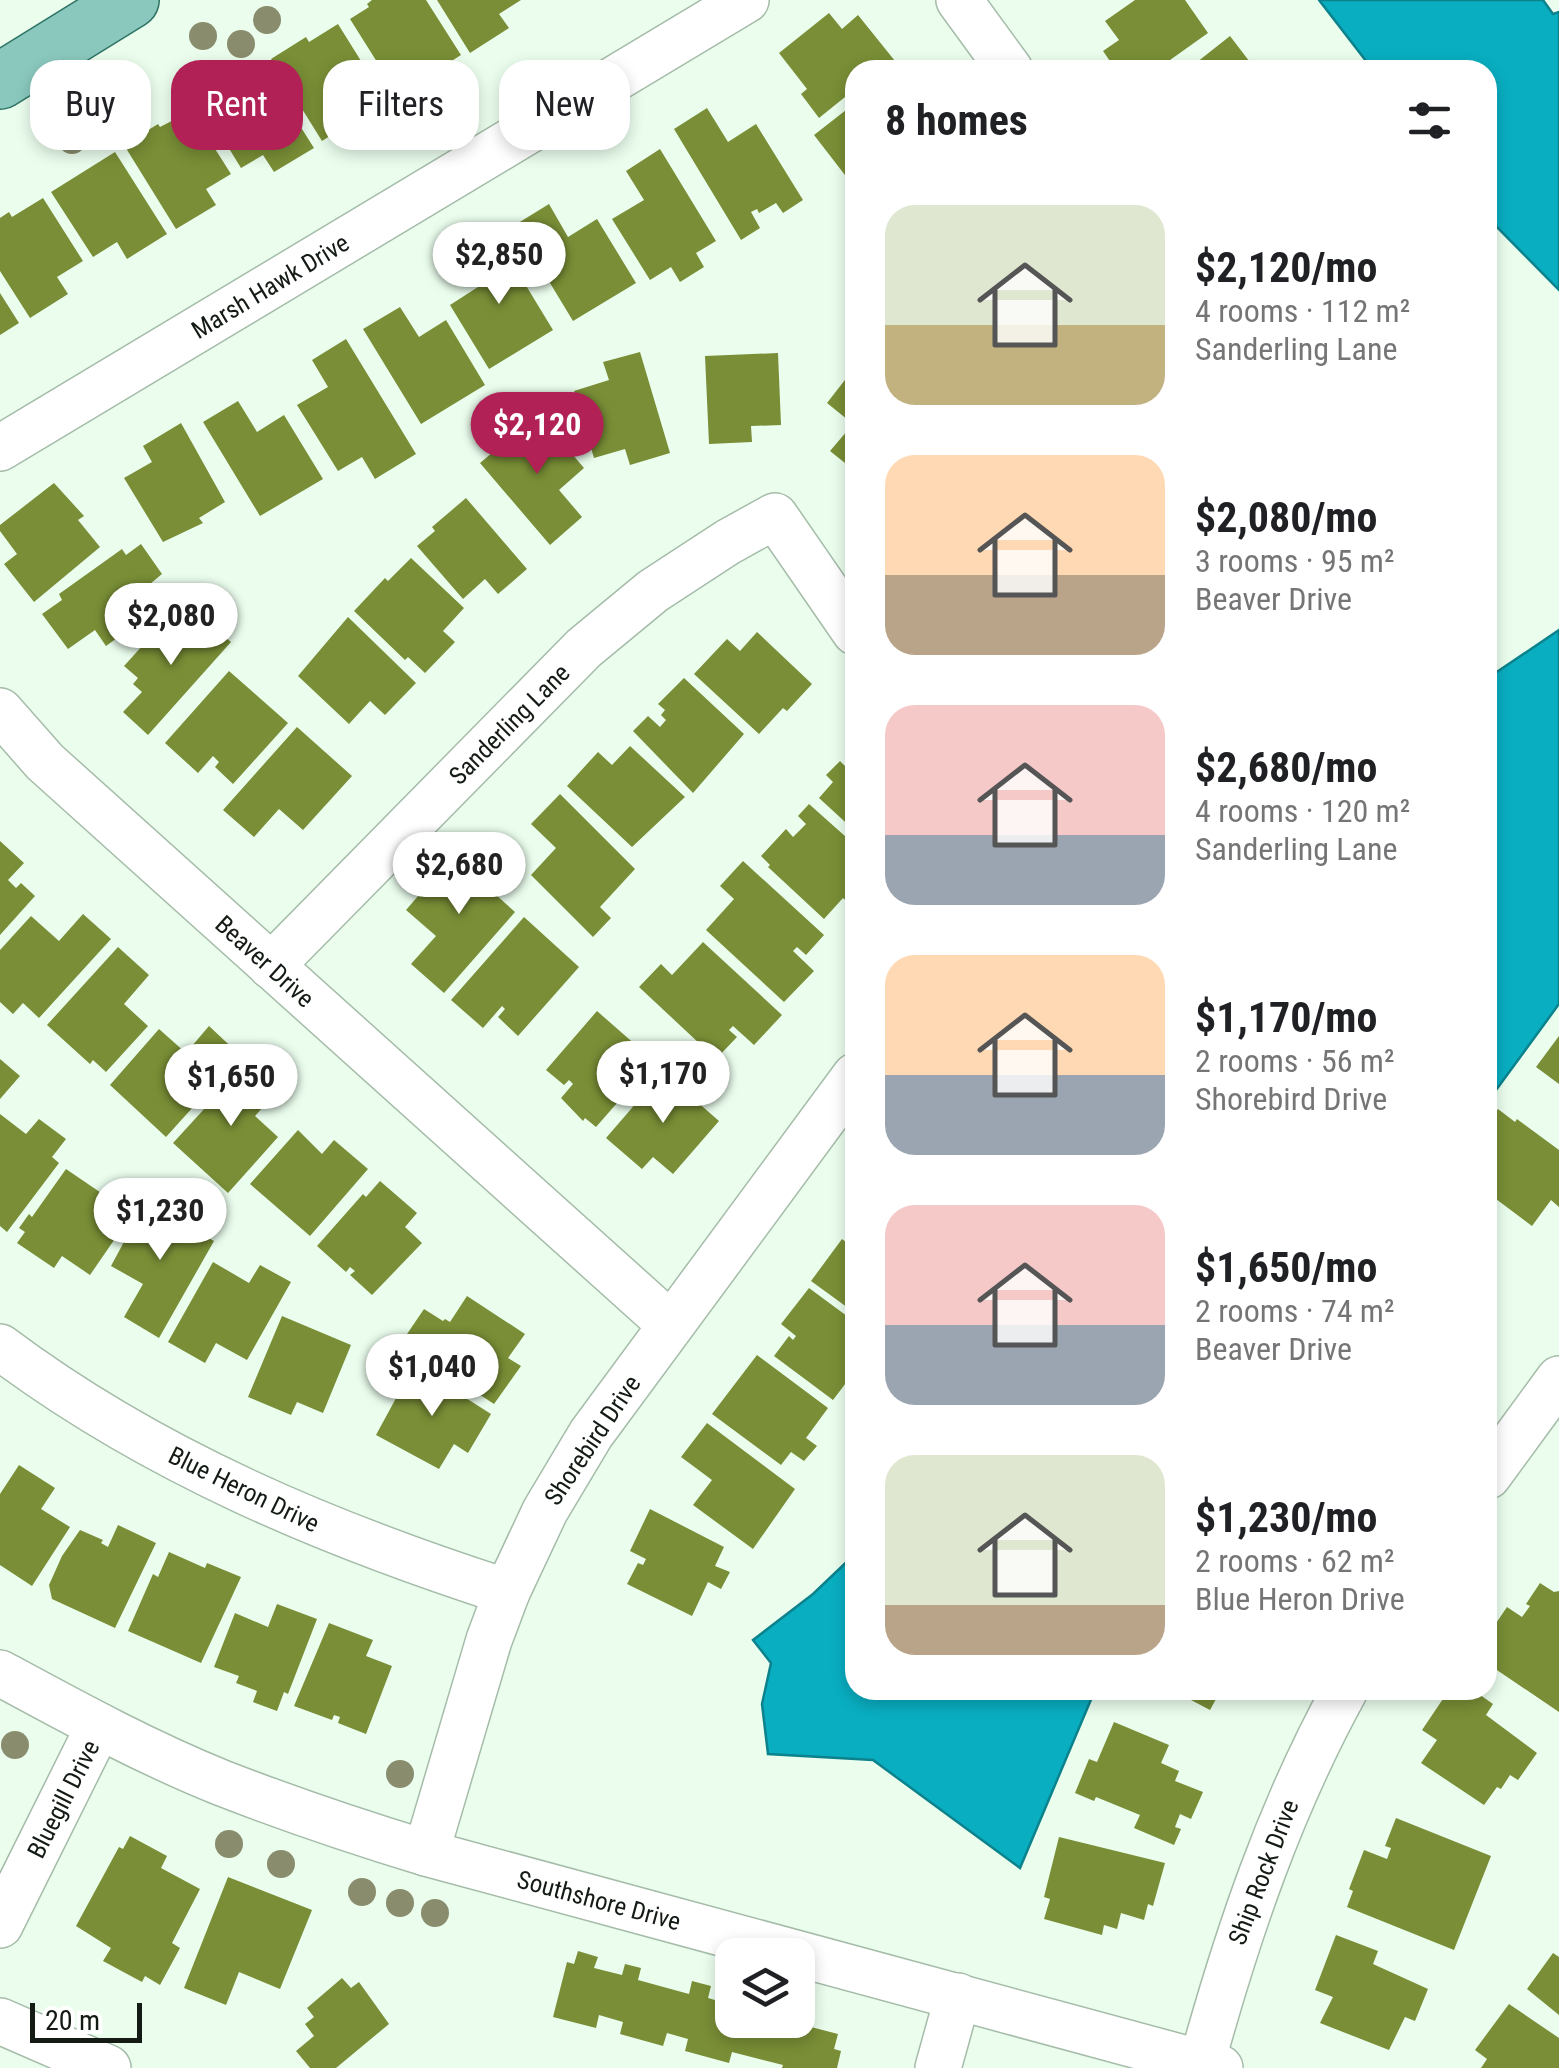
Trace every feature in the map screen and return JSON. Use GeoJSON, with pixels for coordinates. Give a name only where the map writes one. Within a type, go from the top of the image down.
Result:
{"type":"FeatureCollection","features":[{"type":"Feature","properties":{"kind":"main road"},"geometry":{"type":"LineString","coordinates":[[0,81],[131,0]]}},
{"type":"Feature","properties":{"kind":"street","name":"Marsh Hawk Drive"},"geometry":{"type":"LineString","coordinates":[[0,448],[746,0]]}},
{"type":"Feature","properties":{"kind":"street"},"geometry":{"type":"LineString","coordinates":[[960,0],[1003,60]]}},
{"type":"Feature","properties":{"kind":"street","name":"Sanderling Lane"},"geometry":{"type":"LineString","coordinates":[[270,966],[584,648],[654,592],[728,542],[775,516],[845,618]]}},
{"type":"Feature","properties":{"kind":"street","name":"Beaver Drive"},"geometry":{"type":"LineString","coordinates":[[0,712],[45,762],[671,1325]]}},
{"type":"Feature","properties":{"kind":"street","name":"Shorebird Drive"},"geometry":{"type":"LineString","coordinates":[[426,1854],[488,1640],[544,1511],[591,1434],[845,1090]]}},
{"type":"Feature","properties":{"kind":"street","name":"Blue Heron Drive"},"geometry":{"type":"LineString","coordinates":[[0,1347],[101,1415],[199,1470],[300,1518],[405,1559],[507,1592]]}},
{"type":"Feature","properties":{"kind":"street"},"geometry":{"type":"LineString","coordinates":[[1497,1464],[1559,1378]]}},
{"type":"Feature","properties":{"kind":"street","name":"Southshore Drive"},"geometry":{"type":"LineString","coordinates":[[0,1673],[99,1726],[218,1782],[342,1828],[1211,2065]]}},
{"type":"Feature","properties":{"kind":"street","name":"Ship Rock Drive"},"geometry":{"type":"LineString","coordinates":[[1211,2065],[1236,1941],[1276,1829],[1339,1700]]}},
{"type":"Feature","properties":{"kind":"street","name":"Bluegill Drive"},"geometry":{"type":"LineString","coordinates":[[0,1924],[99,1726]]}},
{"type":"Feature","properties":{"kind":"street"},"geometry":{"type":"LineString","coordinates":[[938,2068],[958,1996]]}},
{"type":"Feature","properties":{"kind":"street"},"geometry":{"type":"LineString","coordinates":[[0,2021],[108,2068]]}},
{"type":"Feature","properties":{"kind":"water"},"geometry":{"type":"Polygon","coordinates":[[[1319,0],[1543,0],[1553,14],[1559,12],[1559,290],[1497,227],[1497,60],[1365,60],[1319,0]]]}},
{"type":"Feature","properties":{"kind":"water"},"geometry":{"type":"Polygon","coordinates":[[[1559,630],[1559,1004],[1497,1089],[1497,672],[1559,630]]]}},
{"type":"Feature","properties":{"kind":"water"},"geometry":{"type":"Polygon","coordinates":[[[845,1564],[845,1700],[1091,1700],[1020,1868],[873,1760],[768,1754],[762,1704],[771,1663],[753,1640],[845,1564]]]}},
{"type":"Feature","properties":{"kind":"building"},"geometry":{"type":"Polygon","coordinates":[[[372,0],[426,0],[461,55],[453,60],[376,60],[350,19],[369,7],[367,4],[372,0]]]}},
{"type":"Feature","properties":{"kind":"building"},"geometry":{"type":"Polygon","coordinates":[[[437,0],[521,0],[499,14],[509,28],[470,53],[437,0]]]}},
{"type":"Feature","properties":{"kind":"building"},"geometry":{"type":"Polygon","coordinates":[[[1135,0],[1185,0],[1208,33],[1170,60],[1109,60],[1103,51],[1119,40],[1105,21],[1135,0]]]}},
{"type":"Feature","properties":{"kind":"building"},"geometry":{"type":"Polygon","coordinates":[[[829,13],[842,29],[858,15],[894,60],[845,60],[845,97],[819,118],[801,94],[807,89],[779,53],[829,13]]]}},
{"type":"Feature","properties":{"kind":"building"},"geometry":{"type":"Polygon","coordinates":[[[338,24],[360,60],[323,60],[322,141],[303,110],[303,60],[271,59],[306,37],[309,42],[338,24]]]}},
{"type":"Feature","properties":{"kind":"building"},"geometry":{"type":"Polygon","coordinates":[[[1230,36],[1248,60],[1200,60],[1230,36]]]}},
{"type":"Feature","properties":{"kind":"building"},"geometry":{"type":"Polygon","coordinates":[[[707,108],[728,142],[756,124],[803,200],[783,213],[776,203],[759,213],[757,209],[751,212],[760,228],[741,240],[674,129],[707,108]]]}},
{"type":"Feature","properties":{"kind":"building"},"geometry":{"type":"Polygon","coordinates":[[[845,111],[845,175],[814,135],[845,111]]]}},
{"type":"Feature","properties":{"kind":"building"},"geometry":{"type":"Polygon","coordinates":[[[171,121],[171,150],[216,150],[231,174],[206,189],[216,205],[176,229],[127,150],[151,150],[151,128],[158,124],[160,127],[171,121]]]}},
{"type":"Feature","properties":{"kind":"building"},"geometry":{"type":"Polygon","coordinates":[[[303,131],[314,148],[274,172],[263,155],[241,168],[230,150],[303,150],[303,131]]]}},
{"type":"Feature","properties":{"kind":"building"},"geometry":{"type":"Polygon","coordinates":[[[660,149],[716,241],[696,253],[704,267],[680,282],[671,267],[650,280],[612,219],[644,200],[626,171],[660,149]]]}},
{"type":"Feature","properties":{"kind":"building"},"geometry":{"type":"Polygon","coordinates":[[[115,152],[167,234],[127,259],[117,242],[93,257],[51,192],[115,152]]]}},
{"type":"Feature","properties":{"kind":"building"},"geometry":{"type":"Polygon","coordinates":[[[43,198],[83,261],[57,277],[68,294],[30,318],[0,271],[0,218],[9,212],[12,217],[43,198]]]}},
{"type":"Feature","properties":{"kind":"building"},"geometry":{"type":"Polygon","coordinates":[[[549,204],[568,237],[597,219],[636,283],[573,321],[515,225],[549,204]]]}},
{"type":"Feature","properties":{"kind":"building"},"geometry":{"type":"Polygon","coordinates":[[[497,238],[553,330],[489,369],[450,305],[478,287],[461,259],[497,238]]]}},
{"type":"Feature","properties":{"kind":"building"},"geometry":{"type":"Polygon","coordinates":[[[0,293],[19,323],[0,335],[0,293]]]}},
{"type":"Feature","properties":{"kind":"building"},"geometry":{"type":"Polygon","coordinates":[[[400,307],[419,337],[446,320],[485,385],[421,424],[363,329],[400,307]]]}},
{"type":"Feature","properties":{"kind":"building"},"geometry":{"type":"Polygon","coordinates":[[[346,339],[416,454],[375,479],[362,457],[338,471],[297,405],[328,387],[312,360],[346,339]]]}},
{"type":"Feature","properties":{"kind":"building"},"geometry":{"type":"Polygon","coordinates":[[[640,352],[670,453],[630,465],[625,449],[594,458],[574,391],[609,380],[603,362],[640,352]]]}},
{"type":"Feature","properties":{"kind":"building"},"geometry":{"type":"Polygon","coordinates":[[[778,353],[781,425],[751,426],[752,442],[709,444],[705,356],[778,353]]]}},
{"type":"Feature","properties":{"kind":"building"},"geometry":{"type":"Polygon","coordinates":[[[845,380],[845,418],[827,403],[845,380]]]}},
{"type":"Feature","properties":{"kind":"building"},"geometry":{"type":"Polygon","coordinates":[[[238,401],[257,432],[284,415],[323,479],[260,516],[203,422],[238,401]]]}},
{"type":"Feature","properties":{"kind":"building"},"geometry":{"type":"Polygon","coordinates":[[[538,414],[584,468],[559,490],[582,517],[550,545],[480,463],[538,414]]]}},
{"type":"Feature","properties":{"kind":"building"},"geometry":{"type":"Polygon","coordinates":[[[181,423],[225,502],[199,518],[203,523],[163,542],[124,478],[152,462],[143,446],[181,423]]]}},
{"type":"Feature","properties":{"kind":"building"},"geometry":{"type":"Polygon","coordinates":[[[845,433],[845,463],[830,451],[845,433]]]}},
{"type":"Feature","properties":{"kind":"building"},"geometry":{"type":"Polygon","coordinates":[[[54,483],[84,516],[78,520],[100,547],[34,602],[4,564],[17,554],[0,531],[0,525],[54,483]]]}},
{"type":"Feature","properties":{"kind":"building"},"geometry":{"type":"Polygon","coordinates":[[[466,498],[527,569],[498,594],[485,579],[463,599],[417,546],[435,531],[432,527],[466,498]]]}},
{"type":"Feature","properties":{"kind":"building"},"geometry":{"type":"Polygon","coordinates":[[[141,544],[162,574],[150,584],[164,604],[106,646],[95,630],[68,649],[42,614],[62,600],[59,594],[122,549],[126,555],[141,544]]]}},
{"type":"Feature","properties":{"kind":"building"},"geometry":{"type":"Polygon","coordinates":[[[411,558],[464,608],[443,631],[455,642],[425,673],[408,657],[405,660],[354,611],[385,578],[388,581],[411,558]]]}},
{"type":"Feature","properties":{"kind":"building"},"geometry":{"type":"Polygon","coordinates":[[[173,612],[193,630],[203,618],[231,642],[148,735],[123,712],[142,692],[133,684],[138,678],[124,666],[173,612]]]}},
{"type":"Feature","properties":{"kind":"building"},"geometry":{"type":"Polygon","coordinates":[[[348,617],[416,683],[385,715],[370,701],[349,724],[298,676],[348,617]]]}},
{"type":"Feature","properties":{"kind":"building"},"geometry":{"type":"Polygon","coordinates":[[[757,632],[812,684],[759,734],[694,674],[727,639],[740,651],[757,632]]]}},
{"type":"Feature","properties":{"kind":"building"},"geometry":{"type":"Polygon","coordinates":[[[229,671],[288,723],[233,784],[215,767],[219,762],[213,756],[198,773],[165,743],[229,671]]]}},
{"type":"Feature","properties":{"kind":"building"},"geometry":{"type":"Polygon","coordinates":[[[684,678],[744,734],[693,793],[633,731],[648,716],[660,727],[666,720],[661,715],[665,710],[658,704],[684,678]]]}},
{"type":"Feature","properties":{"kind":"building"},"geometry":{"type":"Polygon","coordinates":[[[297,727],[352,776],[303,830],[279,809],[254,837],[223,810],[297,727]]]}},
{"type":"Feature","properties":{"kind":"building"},"geometry":{"type":"Polygon","coordinates":[[[630,746],[685,797],[632,847],[567,786],[598,752],[612,765],[630,746]]]}},
{"type":"Feature","properties":{"kind":"building"},"geometry":{"type":"Polygon","coordinates":[[[840,761],[845,766],[845,822],[819,798],[833,782],[826,775],[840,761]]]}},
{"type":"Feature","properties":{"kind":"building"},"geometry":{"type":"Polygon","coordinates":[[[560,794],[635,869],[600,907],[611,918],[593,937],[531,875],[556,848],[531,824],[560,794]]]}},
{"type":"Feature","properties":{"kind":"building"},"geometry":{"type":"Polygon","coordinates":[[[809,804],[845,836],[845,900],[824,919],[761,856],[786,829],[793,837],[806,824],[798,816],[809,804]]]}},
{"type":"Feature","properties":{"kind":"building"},"geometry":{"type":"Polygon","coordinates":[[[0,841],[24,863],[8,880],[16,888],[21,883],[35,896],[0,935],[0,841]]]}},
{"type":"Feature","properties":{"kind":"building"},"geometry":{"type":"Polygon","coordinates":[[[474,848],[508,879],[495,894],[515,912],[444,993],[411,964],[436,936],[406,910],[450,859],[459,865],[474,848]]]}},
{"type":"Feature","properties":{"kind":"building"},"geometry":{"type":"Polygon","coordinates":[[[743,861],[824,935],[806,955],[797,947],[793,951],[814,971],[784,1002],[706,930],[734,899],[720,886],[743,861]]]}},
{"type":"Feature","properties":{"kind":"building"},"geometry":{"type":"Polygon","coordinates":[[[83,914],[111,939],[39,1018],[23,1003],[13,1014],[0,1002],[0,950],[31,916],[59,941],[83,914]]]}},
{"type":"Feature","properties":{"kind":"building"},"geometry":{"type":"Polygon","coordinates":[[[524,917],[579,967],[518,1036],[498,1017],[505,1009],[502,1006],[483,1028],[451,1000],[524,917]]]}},
{"type":"Feature","properties":{"kind":"building"},"geometry":{"type":"Polygon","coordinates":[[[703,942],[782,1015],[754,1045],[733,1026],[729,1030],[737,1037],[716,1059],[639,987],[661,964],[672,975],[703,942]]]}},
{"type":"Feature","properties":{"kind":"building"},"geometry":{"type":"Polygon","coordinates":[[[118,947],[149,975],[124,1004],[148,1026],[106,1072],[93,1060],[90,1064],[47,1025],[118,947]]]}},
{"type":"Feature","properties":{"kind":"building"},"geometry":{"type":"Polygon","coordinates":[[[597,1011],[654,1061],[596,1127],[585,1118],[583,1121],[561,1098],[573,1084],[569,1080],[564,1085],[546,1070],[597,1011]]]}},
{"type":"Feature","properties":{"kind":"building"},"geometry":{"type":"Polygon","coordinates":[[[209,1026],[240,1055],[166,1137],[110,1085],[159,1029],[186,1053],[209,1026]]]}},
{"type":"Feature","properties":{"kind":"building"},"geometry":{"type":"Polygon","coordinates":[[[1559,1036],[1559,1084],[1536,1067],[1559,1036]]]}},
{"type":"Feature","properties":{"kind":"building"},"geometry":{"type":"Polygon","coordinates":[[[0,1059],[20,1076],[0,1099],[0,1059]]]}},
{"type":"Feature","properties":{"kind":"building"},"geometry":{"type":"Polygon","coordinates":[[[249,1060],[280,1088],[255,1116],[278,1137],[228,1193],[173,1143],[249,1060]]]}},
{"type":"Feature","properties":{"kind":"building"},"geometry":{"type":"Polygon","coordinates":[[[663,1072],[719,1121],[673,1174],[653,1157],[642,1169],[606,1138],[663,1072]]]}},
{"type":"Feature","properties":{"kind":"building"},"geometry":{"type":"Polygon","coordinates":[[[1497,1110],[1515,1122],[1517,1119],[1559,1150],[1559,1207],[1551,1200],[1532,1226],[1497,1200],[1497,1110]]]}},
{"type":"Feature","properties":{"kind":"building"},"geometry":{"type":"Polygon","coordinates":[[[0,1114],[26,1134],[39,1119],[66,1139],[52,1157],[59,1163],[7,1232],[0,1226],[0,1114]]]}},
{"type":"Feature","properties":{"kind":"building"},"geometry":{"type":"Polygon","coordinates":[[[298,1130],[322,1154],[334,1140],[368,1169],[310,1236],[250,1184],[298,1130]]]}},
{"type":"Feature","properties":{"kind":"building"},"geometry":{"type":"Polygon","coordinates":[[[66,1169],[132,1214],[90,1275],[62,1256],[54,1268],[17,1243],[25,1232],[19,1228],[29,1214],[32,1217],[66,1169]]]}},
{"type":"Feature","properties":{"kind":"building"},"geometry":{"type":"Polygon","coordinates":[[[380,1181],[417,1213],[405,1227],[422,1243],[372,1295],[350,1275],[355,1271],[350,1267],[346,1272],[317,1246],[363,1194],[366,1197],[380,1181]]]}},
{"type":"Feature","properties":{"kind":"building"},"geometry":{"type":"Polygon","coordinates":[[[159,1193],[181,1206],[173,1218],[214,1241],[159,1338],[124,1317],[143,1284],[111,1266],[132,1227],[144,1211],[147,1213],[159,1193]]]}},
{"type":"Feature","properties":{"kind":"building"},"geometry":{"type":"Polygon","coordinates":[[[842,1239],[845,1241],[845,1306],[811,1281],[842,1239]]]}},
{"type":"Feature","properties":{"kind":"building"},"geometry":{"type":"Polygon","coordinates":[[[213,1262],[249,1283],[260,1265],[291,1282],[247,1360],[216,1343],[205,1363],[168,1342],[213,1262]]]}},
{"type":"Feature","properties":{"kind":"building"},"geometry":{"type":"Polygon","coordinates":[[[809,1288],[845,1315],[845,1384],[833,1400],[774,1356],[789,1336],[793,1340],[796,1336],[781,1324],[809,1288]]]}},
{"type":"Feature","properties":{"kind":"building"},"geometry":{"type":"Polygon","coordinates":[[[467,1296],[525,1334],[508,1358],[521,1366],[494,1404],[421,1356],[424,1350],[405,1337],[424,1309],[450,1322],[467,1296]]]}},
{"type":"Feature","properties":{"kind":"building"},"geometry":{"type":"Polygon","coordinates":[[[282,1316],[351,1345],[323,1413],[297,1402],[291,1415],[248,1397],[282,1316]]]}},
{"type":"Feature","properties":{"kind":"building"},"geometry":{"type":"Polygon","coordinates":[[[757,1355],[828,1408],[806,1438],[817,1446],[804,1461],[791,1452],[781,1465],[712,1414],[757,1355]]]}},
{"type":"Feature","properties":{"kind":"building"},"geometry":{"type":"Polygon","coordinates":[[[414,1365],[491,1414],[468,1453],[454,1444],[439,1469],[376,1435],[414,1365]]]}},
{"type":"Feature","properties":{"kind":"building"},"geometry":{"type":"Polygon","coordinates":[[[707,1423],[795,1489],[753,1549],[693,1505],[712,1480],[681,1457],[707,1423]]]}},
{"type":"Feature","properties":{"kind":"building"},"geometry":{"type":"Polygon","coordinates":[[[19,1465],[55,1488],[41,1509],[70,1527],[32,1586],[0,1565],[0,1494],[19,1465]]]}},
{"type":"Feature","properties":{"kind":"building"},"geometry":{"type":"Polygon","coordinates":[[[650,1509],[724,1547],[715,1566],[730,1572],[721,1589],[708,1582],[692,1616],[627,1584],[638,1563],[643,1565],[646,1559],[630,1551],[650,1509]]]}},
{"type":"Feature","properties":{"kind":"building"},"geometry":{"type":"Polygon","coordinates":[[[118,1525],[156,1543],[115,1628],[52,1599],[49,1585],[80,1530],[103,1540],[101,1543],[108,1547],[118,1525]]]}},
{"type":"Feature","properties":{"kind":"building"},"geometry":{"type":"Polygon","coordinates":[[[169,1552],[205,1568],[207,1563],[241,1577],[201,1663],[128,1631],[153,1574],[158,1577],[169,1552]]]}},
{"type":"Feature","properties":{"kind":"building"},"geometry":{"type":"Polygon","coordinates":[[[1540,1583],[1559,1591],[1559,1712],[1497,1670],[1497,1622],[1507,1607],[1522,1617],[1530,1606],[1526,1604],[1540,1583]]]}},
{"type":"Feature","properties":{"kind":"building"},"geometry":{"type":"Polygon","coordinates":[[[277,1604],[317,1619],[288,1694],[284,1692],[277,1711],[253,1702],[257,1691],[236,1683],[239,1676],[214,1667],[235,1613],[268,1627],[277,1604]]]}},
{"type":"Feature","properties":{"kind":"building"},"geometry":{"type":"Polygon","coordinates":[[[329,1623],[373,1640],[366,1656],[392,1666],[366,1734],[338,1723],[340,1717],[334,1715],[332,1720],[294,1706],[329,1623]]]}},
{"type":"Feature","properties":{"kind":"building"},"geometry":{"type":"Polygon","coordinates":[[[1191,1700],[1216,1700],[1210,1710],[1191,1700]]]}},
{"type":"Feature","properties":{"kind":"building"},"geometry":{"type":"Polygon","coordinates":[[[1442,1700],[1487,1700],[1493,1704],[1486,1715],[1537,1753],[1518,1780],[1510,1775],[1484,1805],[1421,1763],[1437,1740],[1422,1730],[1442,1700]]]}},
{"type":"Feature","properties":{"kind":"building"},"geometry":{"type":"Polygon","coordinates":[[[1114,1722],[1169,1745],[1161,1763],[1179,1771],[1175,1781],[1203,1792],[1191,1819],[1180,1814],[1175,1827],[1181,1829],[1174,1845],[1134,1828],[1140,1815],[1075,1793],[1089,1759],[1097,1762],[1114,1722]]]}},
{"type":"Feature","properties":{"kind":"building"},"geometry":{"type":"Polygon","coordinates":[[[1396,1818],[1491,1856],[1454,1950],[1347,1907],[1353,1891],[1349,1889],[1364,1850],[1387,1859],[1391,1848],[1385,1846],[1396,1818]]]}},
{"type":"Feature","properties":{"kind":"building"},"geometry":{"type":"Polygon","coordinates":[[[130,1836],[167,1856],[161,1868],[200,1889],[172,1943],[180,1948],[160,1985],[145,1976],[142,1982],[103,1961],[111,1948],[76,1926],[119,1847],[123,1849],[130,1836]]]}},
{"type":"Feature","properties":{"kind":"building"},"geometry":{"type":"Polygon","coordinates":[[[1059,1837],[1165,1863],[1153,1906],[1148,1904],[1144,1920],[1121,1913],[1117,1929],[1104,1925],[1102,1935],[1044,1919],[1050,1899],[1044,1897],[1059,1837]]]}},
{"type":"Feature","properties":{"kind":"building"},"geometry":{"type":"Polygon","coordinates":[[[228,1877],[312,1910],[280,1989],[239,1972],[226,2005],[184,1988],[228,1877]]]}},
{"type":"Feature","properties":{"kind":"building"},"geometry":{"type":"Polygon","coordinates":[[[1336,1935],[1378,1951],[1373,1964],[1428,1989],[1415,2021],[1405,2017],[1389,2050],[1320,2023],[1333,1997],[1315,1990],[1336,1935]]]}},
{"type":"Feature","properties":{"kind":"building"},"geometry":{"type":"Polygon","coordinates":[[[578,1951],[598,1957],[594,1968],[622,1975],[625,1964],[641,1968],[638,1980],[689,1994],[692,1981],[711,1986],[708,1998],[715,2000],[715,2038],[815,2038],[815,2028],[838,2034],[834,2049],[841,2051],[837,2068],[782,2068],[783,2065],[732,2052],[729,2063],[685,2051],[688,2039],[667,2033],[663,2046],[620,2034],[623,2022],[599,2015],[596,2028],[553,2017],[567,1962],[574,1964],[578,1951]]]}},
{"type":"Feature","properties":{"kind":"building"},"geometry":{"type":"Polygon","coordinates":[[[1553,1953],[1559,1957],[1559,2015],[1527,1989],[1553,1953]]]}},
{"type":"Feature","properties":{"kind":"building"},"geometry":{"type":"Polygon","coordinates":[[[342,1978],[351,1988],[359,1982],[389,2024],[336,2068],[310,2068],[296,2051],[314,2036],[305,2024],[314,2017],[307,2008],[342,1978]]]}},
{"type":"Feature","properties":{"kind":"building"},"geometry":{"type":"Polygon","coordinates":[[[1509,2004],[1559,2038],[1559,2068],[1481,2068],[1487,2059],[1475,2050],[1509,2004]]]}}]}
